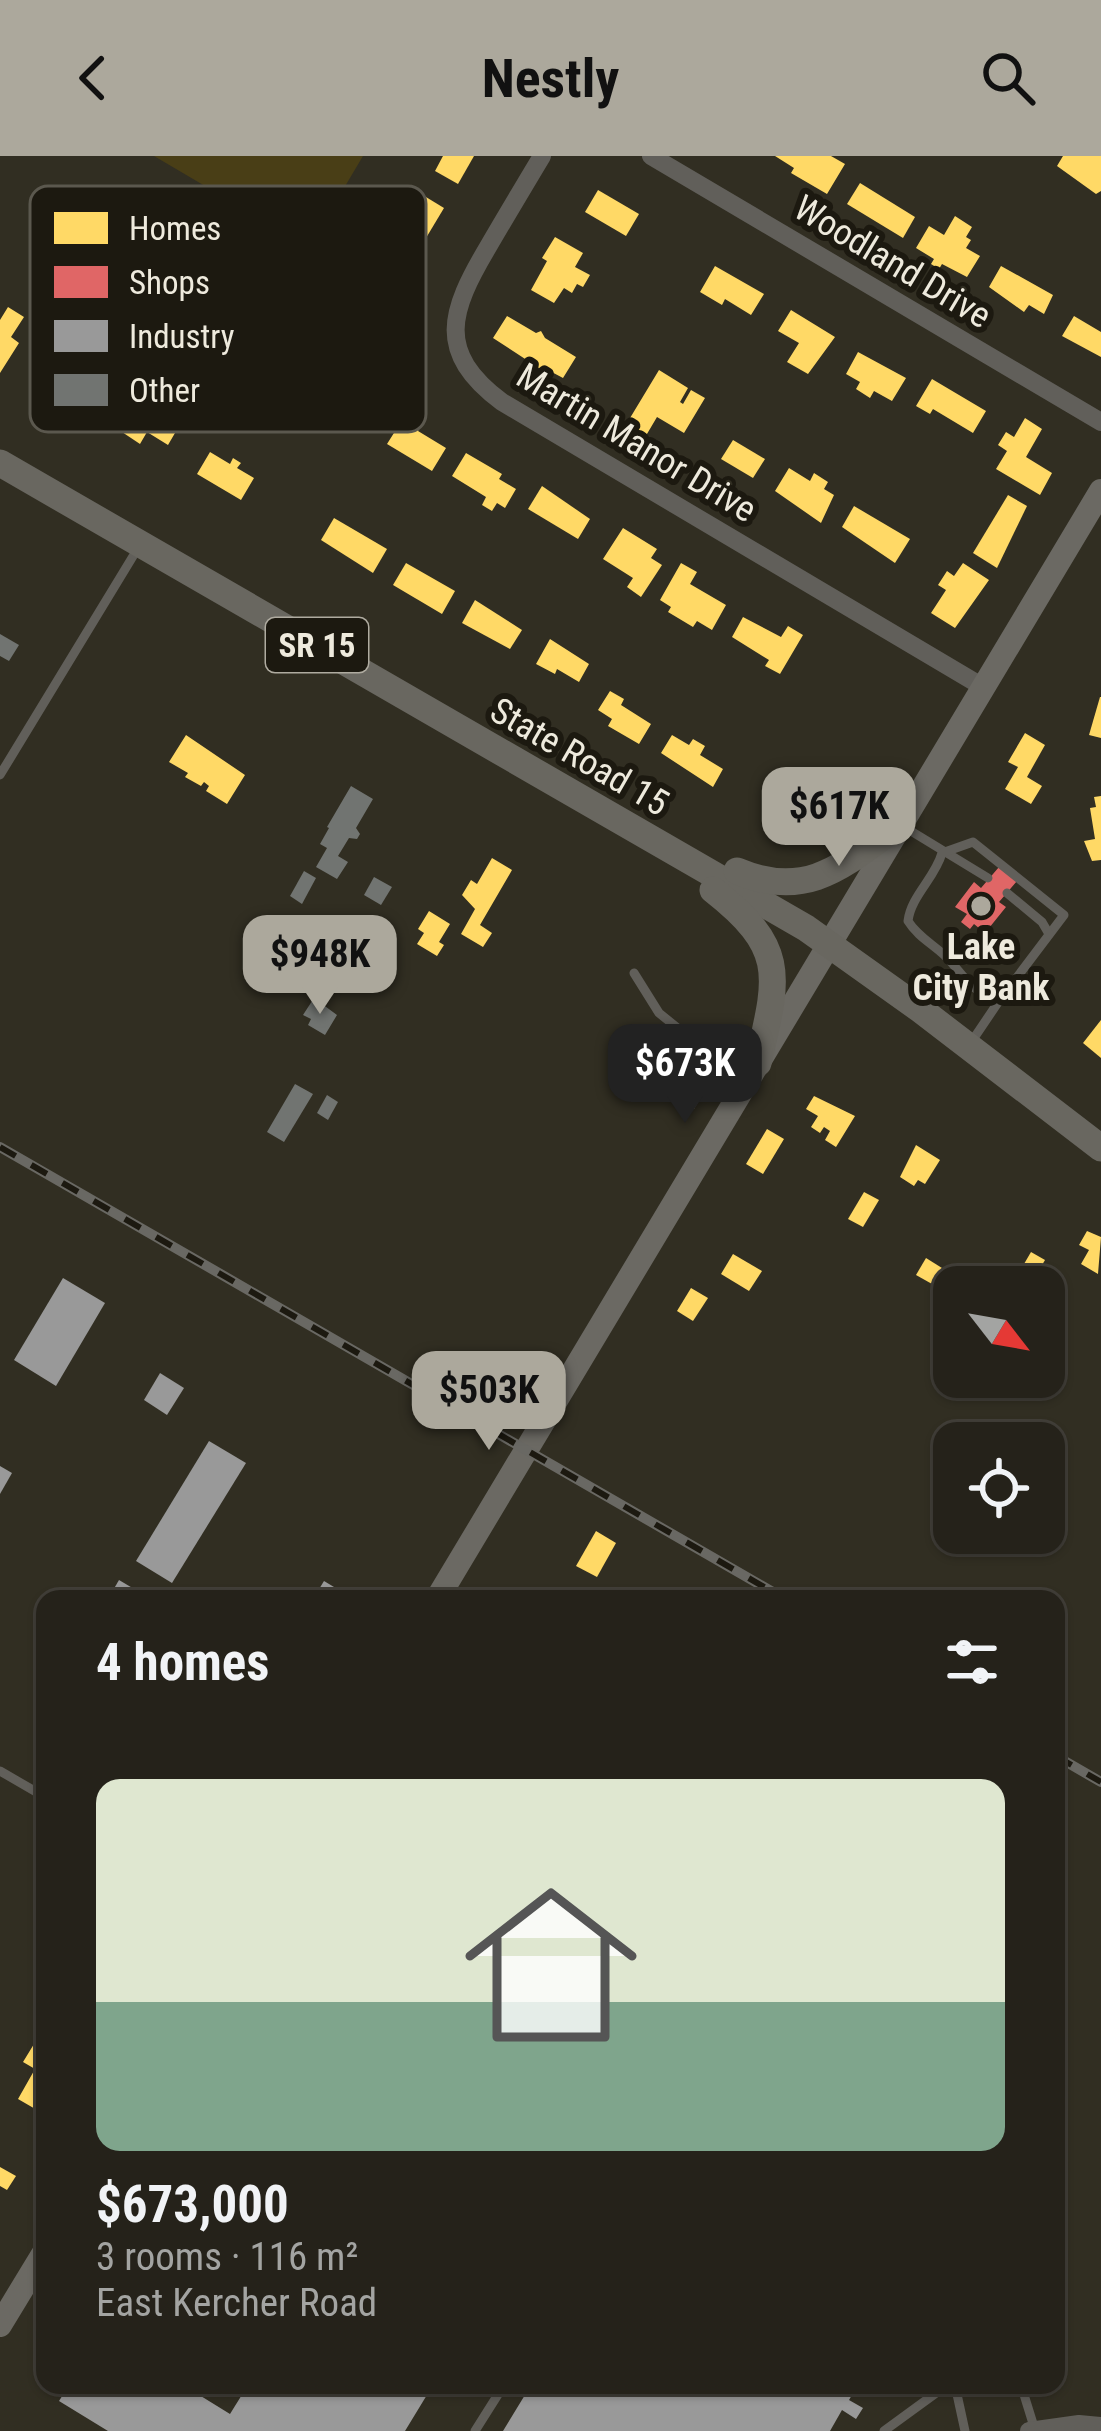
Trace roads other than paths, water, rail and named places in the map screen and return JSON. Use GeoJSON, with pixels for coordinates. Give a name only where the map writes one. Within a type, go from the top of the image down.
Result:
{"type":"FeatureCollection","features":[{"type":"Feature","properties":{"kind":"main road","name":"State Road 15"},"geometry":{"type":"LineString","coordinates":[[0,463],[829,944],[1101,1148]]}},
{"type":"Feature","properties":{"kind":"main road"},"geometry":{"type":"LineString","coordinates":[[442,1590],[1101,490]]}},
{"type":"Feature","properties":{"kind":"main road"},"geometry":{"type":"LineString","coordinates":[[634,828],[766,884],[815,880],[900,824]]}},
{"type":"Feature","properties":{"kind":"main road"},"geometry":{"type":"LineString","coordinates":[[634,828],[747,917],[762,937],[773,981],[758,1063]]}},
{"type":"Feature","properties":{"kind":"main road"},"geometry":{"type":"LineString","coordinates":[[0,2325],[36,2266]]}},
{"type":"Feature","properties":{"kind":"street","name":"Martin Manor Drive"},"geometry":{"type":"LineString","coordinates":[[542,156],[467,282],[455,314],[464,366],[502,402],[983,688]]}},
{"type":"Feature","properties":{"kind":"street","name":"Woodland Drive"},"geometry":{"type":"LineString","coordinates":[[650,156],[1101,422]]}},
{"type":"Feature","properties":{"kind":"street"},"geometry":{"type":"LineString","coordinates":[[1032,2430],[1101,2426]]}},
{"type":"Feature","properties":{"kind":"lane"},"geometry":{"type":"LineString","coordinates":[[0,775],[141,544]]}},
{"type":"Feature","properties":{"kind":"lane"},"geometry":{"type":"LineString","coordinates":[[900,824],[988,878]]}},
{"type":"Feature","properties":{"kind":"lane"},"geometry":{"type":"LineString","coordinates":[[969,1046],[1064,914],[983,848],[964,843],[942,853],[938,867],[912,904],[908,921],[968,984],[984,997],[999,1001]]}},
{"type":"Feature","properties":{"kind":"lane"},"geometry":{"type":"LineString","coordinates":[[1007,893],[1042,922],[1048,934]]}},
{"type":"Feature","properties":{"kind":"lane"},"geometry":{"type":"LineString","coordinates":[[634,973],[659,1012],[680,1030],[758,1063]]}},
{"type":"Feature","properties":{"kind":"lane"},"geometry":{"type":"LineString","coordinates":[[0,1771],[36,1792]]}},
{"type":"Feature","properties":{"kind":"lane"},"geometry":{"type":"LineString","coordinates":[[476,2431],[498,2394]]}},
{"type":"Feature","properties":{"kind":"lane"},"geometry":{"type":"LineString","coordinates":[[884,2431],[938,2394]]}},
{"type":"Feature","properties":{"kind":"lane"},"geometry":{"type":"LineString","coordinates":[[954,2394],[965,2431]]}},
{"type":"Feature","properties":{"kind":"lane"},"geometry":{"type":"LineString","coordinates":[[1023,2394],[1032,2430]]}},
{"type":"Feature","properties":{"kind":"railway"},"geometry":{"type":"LineString","coordinates":[[0,1147],[769,1590]]}},
{"type":"Feature","properties":{"kind":"railway"},"geometry":{"type":"LineString","coordinates":[[1065,1761],[1101,1782]]}},
{"type":"Feature","properties":{"kind":"place","name":"Lake City Bank"},"geometry":{"type":"Point","coordinates":[981,906]}}]}
